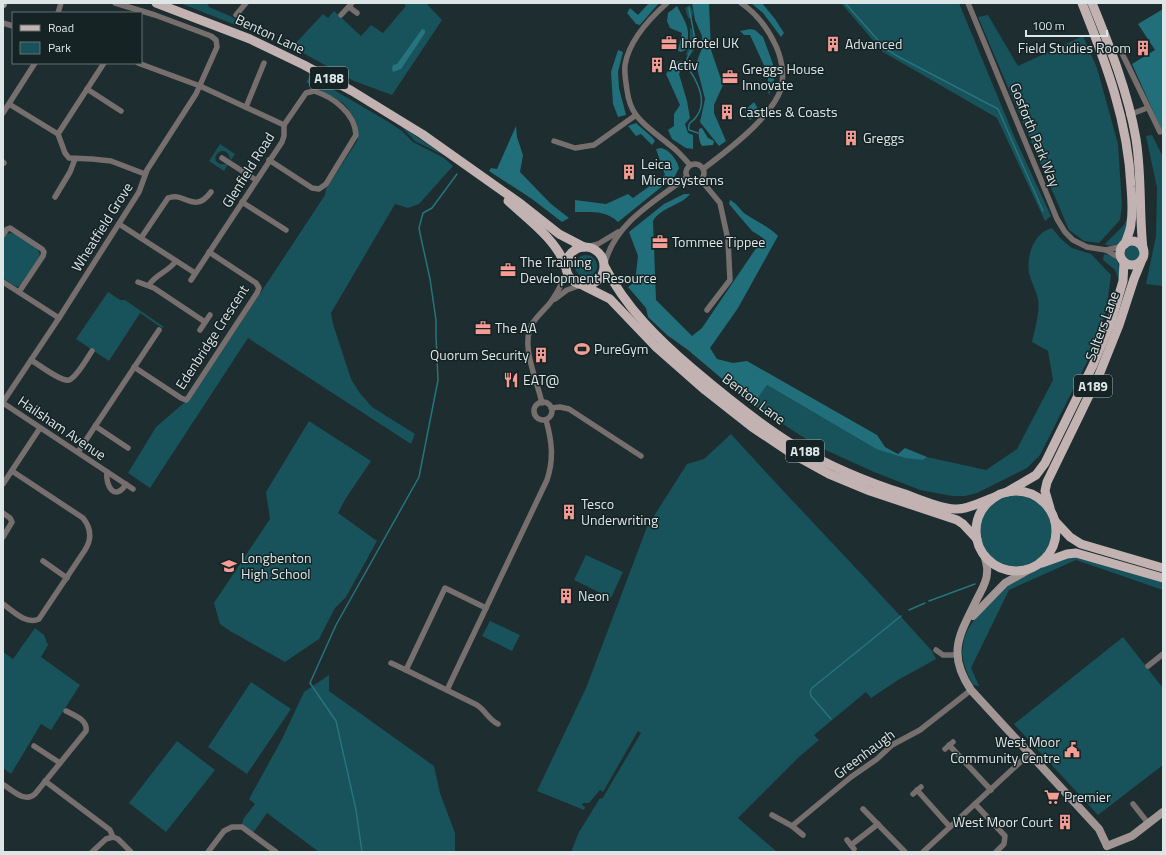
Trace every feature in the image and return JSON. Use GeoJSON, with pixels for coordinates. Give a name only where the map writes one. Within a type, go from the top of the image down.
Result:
{"type":"FeatureCollection","features":[{"type":"Feature","properties":{"kind":"main road","name":"Benton Lane"},"geometry":{"type":"LineString","coordinates":[[156,3],[250,39],[334,81],[422,134],[521,204],[559,234],[586,247]]}},
{"type":"Feature","properties":{"kind":"main road","name":"A189"},"geometry":{"type":"LineString","coordinates":[[1082,3],[1109,73],[1122,118],[1128,149],[1132,205],[1131,224],[1120,252],[1122,260]]}},
{"type":"Feature","properties":{"kind":"main road","name":"A189"},"geometry":{"type":"LineString","coordinates":[[1092,3],[1118,70],[1131,114],[1136,139],[1140,165],[1142,209],[1141,226],[1144,249],[1144,257],[1141,262]]}},
{"type":"Feature","properties":{"kind":"main road","name":"Benton Lane"},"geometry":{"type":"LineString","coordinates":[[487,181],[552,244],[562,256],[566,271]]}},
{"type":"Feature","properties":{"kind":"main road"},"geometry":{"type":"LineString","coordinates":[[1124,245],[1131,241],[1141,245],[1144,249]]}},
{"type":"Feature","properties":{"kind":"main road"},"geometry":{"type":"LineString","coordinates":[[566,271],[568,259],[572,253],[576,249],[586,247]]}},
{"type":"Feature","properties":{"kind":"main road","name":"A188"},"geometry":{"type":"LineString","coordinates":[[586,247],[594,249],[600,253],[605,265]]}},
{"type":"Feature","properties":{"kind":"main road"},"geometry":{"type":"LineString","coordinates":[[1122,260],[1128,265],[1133,266],[1141,262]]}},
{"type":"Feature","properties":{"kind":"main road","name":"Salters Lane"},"geometry":{"type":"LineString","coordinates":[[1007,492],[1036,474],[1045,462],[1093,365],[1108,329],[1123,281],[1122,260]]}},
{"type":"Feature","properties":{"kind":"main road","name":"Salters Lane"},"geometry":{"type":"LineString","coordinates":[[1050,508],[1045,491],[1047,482],[1099,375],[1119,325],[1141,262]]}},
{"type":"Feature","properties":{"kind":"main road","name":"Benton Lane"},"geometry":{"type":"LineString","coordinates":[[605,265],[615,286],[632,310],[646,326],[666,345],[737,405],[795,446],[861,478],[922,500],[953,509],[964,508],[995,497]]}},
{"type":"Feature","properties":{"kind":"main road"},"geometry":{"type":"LineString","coordinates":[[583,286],[594,284],[599,280],[603,274],[605,265]]}},
{"type":"Feature","properties":{"kind":"main road","name":"A188"},"geometry":{"type":"LineString","coordinates":[[566,271],[571,280],[583,286]]}},
{"type":"Feature","properties":{"kind":"main road","name":"Benton Lane"},"geometry":{"type":"LineString","coordinates":[[583,286],[610,299],[673,363],[731,412],[778,445],[829,474],[870,491],[959,521],[977,539]]}},
{"type":"Feature","properties":{"kind":"main road","name":"A189"},"geometry":{"type":"LineString","coordinates":[[1163,568],[1081,544],[1070,538],[1056,522],[1050,508],[1040,498],[1028,492],[1007,492],[995,497],[986,505],[979,515],[976,527],[977,539],[984,555],[994,564],[1005,570],[1017,571],[1030,569],[1039,564],[1067,554],[1076,553],[1163,578]]}},
{"type":"Feature","properties":{"kind":"main road","name":"A189"},"geometry":{"type":"LineString","coordinates":[[1039,564],[1052,549],[1056,535],[1056,522]]}},
{"type":"Feature","properties":{"kind":"main road"},"geometry":{"type":"LineString","coordinates":[[984,555],[987,566],[986,579],[962,630],[958,643],[957,655],[962,674],[971,690],[1099,829],[1106,849],[1127,839],[1163,812]]}},
{"type":"Feature","properties":{"kind":"main road"},"geometry":{"type":"LineString","coordinates":[[962,630],[978,609],[999,588],[1010,579],[1030,569]]}},
{"type":"Feature","properties":{"kind":"street","name":"Wheatfield Grove"},"geometry":{"type":"LineString","coordinates":[[3,402],[59,318],[139,192],[145,174],[200,86],[217,47],[217,42],[214,39],[155,15],[115,3]]}},
{"type":"Feature","properties":{"kind":"street"},"geometry":{"type":"LineString","coordinates":[[236,15],[246,3]]}},
{"type":"Feature","properties":{"kind":"street"},"geometry":{"type":"LineString","coordinates":[[667,3],[648,22],[633,44],[625,66],[626,82],[628,96],[636,115],[676,150],[690,165]]}},
{"type":"Feature","properties":{"kind":"street"},"geometry":{"type":"LineString","coordinates":[[703,170],[737,143],[756,123],[775,101],[783,78],[781,61],[776,44],[768,30],[758,18],[741,3]]}},
{"type":"Feature","properties":{"kind":"street","name":"Gosforth Park Way"},"geometry":{"type":"LineString","coordinates":[[968,3],[1057,219],[1065,232],[1073,240],[1087,247],[1106,250],[1122,260]]}},
{"type":"Feature","properties":{"kind":"street"},"geometry":{"type":"LineString","coordinates":[[341,16],[351,5],[357,13]]}},
{"type":"Feature","properties":{"kind":"street"},"geometry":{"type":"LineString","coordinates":[[1120,49],[1160,132]]}},
{"type":"Feature","properties":{"kind":"street"},"geometry":{"type":"LineString","coordinates":[[246,107],[264,63]]}},
{"type":"Feature","properties":{"kind":"street"},"geometry":{"type":"LineString","coordinates":[[3,113],[34,64]]}},
{"type":"Feature","properties":{"kind":"street"},"geometry":{"type":"LineString","coordinates":[[58,134],[103,64]]}},
{"type":"Feature","properties":{"kind":"street","name":"Glenfield Road"},"geometry":{"type":"LineString","coordinates":[[141,64],[200,86],[284,125],[284,138],[191,280]]}},
{"type":"Feature","properties":{"kind":"street"},"geometry":{"type":"LineString","coordinates":[[87,89],[122,111]]}},
{"type":"Feature","properties":{"kind":"street"},"geometry":{"type":"LineString","coordinates":[[269,160],[312,188],[320,189],[326,184],[356,135],[354,126],[345,108],[314,91],[306,93],[284,125]]}},
{"type":"Feature","properties":{"kind":"street"},"geometry":{"type":"LineString","coordinates":[[9,104],[58,134],[66,156],[69,158],[92,158],[111,161],[145,174]]}},
{"type":"Feature","properties":{"kind":"street"},"geometry":{"type":"LineString","coordinates":[[1122,118],[1148,108]]}},
{"type":"Feature","properties":{"kind":"street"},"geometry":{"type":"LineString","coordinates":[[554,141],[575,148],[594,145],[636,115]]}},
{"type":"Feature","properties":{"kind":"street"},"geometry":{"type":"LineString","coordinates":[[222,158],[256,180]]}},
{"type":"Feature","properties":{"kind":"street"},"geometry":{"type":"LineString","coordinates":[[54,197],[70,172],[75,159]]}},
{"type":"Feature","properties":{"kind":"street"},"geometry":{"type":"LineString","coordinates":[[698,164],[703,170],[703,177],[701,180],[694,182],[687,177],[686,171],[690,165],[698,164]]}},
{"type":"Feature","properties":{"kind":"street"},"geometry":{"type":"LineString","coordinates":[[586,247],[604,241],[622,230],[641,212],[687,177]]}},
{"type":"Feature","properties":{"kind":"street"},"geometry":{"type":"LineString","coordinates":[[701,180],[720,203],[728,240],[730,280],[707,310]]}},
{"type":"Feature","properties":{"kind":"street"},"geometry":{"type":"LineString","coordinates":[[141,238],[168,198],[174,197],[192,202],[200,202],[211,192]]}},
{"type":"Feature","properties":{"kind":"street"},"geometry":{"type":"LineString","coordinates":[[242,202],[286,230]]}},
{"type":"Feature","properties":{"kind":"street"},"geometry":{"type":"LineString","coordinates":[[119,224],[195,273]]}},
{"type":"Feature","properties":{"kind":"street"},"geometry":{"type":"LineString","coordinates":[[3,235],[7,229],[10,228],[42,249],[44,252],[43,256],[19,292]]}},
{"type":"Feature","properties":{"kind":"street"},"geometry":{"type":"LineString","coordinates":[[605,265],[608,251],[622,230]]}},
{"type":"Feature","properties":{"kind":"street","name":"Gosforth Park Way"},"geometry":{"type":"LineString","coordinates":[[1106,250],[1124,245]]}},
{"type":"Feature","properties":{"kind":"street","name":"Edenbridge Crescent"},"geometry":{"type":"LineString","coordinates":[[134,367],[186,400],[257,293],[259,288],[256,283],[209,252]]}},
{"type":"Feature","properties":{"kind":"street"},"geometry":{"type":"LineString","coordinates":[[149,285],[154,278],[169,268],[176,261]]}},
{"type":"Feature","properties":{"kind":"street"},"geometry":{"type":"LineString","coordinates":[[550,303],[566,271]]}},
{"type":"Feature","properties":{"kind":"street"},"geometry":{"type":"LineString","coordinates":[[3,282],[59,318]]}},
{"type":"Feature","properties":{"kind":"street"},"geometry":{"type":"LineString","coordinates":[[138,282],[149,285],[205,322]]}},
{"type":"Feature","properties":{"kind":"street"},"geometry":{"type":"LineString","coordinates":[[542,402],[530,358],[528,336],[534,321],[550,303],[567,290],[583,286]]}},
{"type":"Feature","properties":{"kind":"street"},"geometry":{"type":"LineString","coordinates":[[200,330],[210,315]]}},
{"type":"Feature","properties":{"kind":"street"},"geometry":{"type":"LineString","coordinates":[[78,452],[159,330]]}},
{"type":"Feature","properties":{"kind":"street"},"geometry":{"type":"LineString","coordinates":[[31,360],[60,378],[66,380],[70,379],[74,375],[92,351]]}},
{"type":"Feature","properties":{"kind":"street","name":"Hailsham Avenue"},"geometry":{"type":"LineString","coordinates":[[3,402],[133,489]]}},
{"type":"Feature","properties":{"kind":"street"},"geometry":{"type":"LineString","coordinates":[[542,402],[548,404],[551,408],[551,415],[546,420]]}},
{"type":"Feature","properties":{"kind":"street"},"geometry":{"type":"LineString","coordinates":[[542,402],[536,406],[534,413],[538,419],[546,420]]}},
{"type":"Feature","properties":{"kind":"street"},"geometry":{"type":"LineString","coordinates":[[551,408],[560,407],[569,409],[641,456]]}},
{"type":"Feature","properties":{"kind":"street"},"geometry":{"type":"LineString","coordinates":[[447,690],[549,474],[552,449],[546,420]]}},
{"type":"Feature","properties":{"kind":"street"},"geometry":{"type":"LineString","coordinates":[[95,426],[128,448]]}},
{"type":"Feature","properties":{"kind":"street"},"geometry":{"type":"LineString","coordinates":[[3,484],[40,428]]}},
{"type":"Feature","properties":{"kind":"street"},"geometry":{"type":"LineString","coordinates":[[3,604],[27,620],[36,621],[67,578],[89,542],[90,532],[88,525],[79,516],[12,471]]}},
{"type":"Feature","properties":{"kind":"street","name":"Hailsham Avenue"},"geometry":{"type":"LineString","coordinates":[[107,472],[107,482],[113,491],[120,491],[126,484]]}},
{"type":"Feature","properties":{"kind":"street"},"geometry":{"type":"LineString","coordinates":[[3,513],[10,518],[12,522],[3,536]]}},
{"type":"Feature","properties":{"kind":"street"},"geometry":{"type":"LineString","coordinates":[[43,561],[67,578]]}},
{"type":"Feature","properties":{"kind":"street"},"geometry":{"type":"LineString","coordinates":[[406,670],[445,588],[486,608]]}},
{"type":"Feature","properties":{"kind":"street"},"geometry":{"type":"LineString","coordinates":[[936,650],[943,655],[957,655]]}},
{"type":"Feature","properties":{"kind":"street"},"geometry":{"type":"LineString","coordinates":[[1148,666],[1163,654]]}},
{"type":"Feature","properties":{"kind":"street"},"geometry":{"type":"LineString","coordinates":[[391,663],[477,705],[483,709],[488,718],[498,724]]}},
{"type":"Feature","properties":{"kind":"street","name":"Greenhaugh"},"geometry":{"type":"LineString","coordinates":[[792,826],[850,777],[878,759],[892,745],[920,730],[971,690]]}},
{"type":"Feature","properties":{"kind":"street"},"geometry":{"type":"LineString","coordinates":[[4,785],[21,796],[28,798],[35,794],[87,729],[84,722],[66,711]]}},
{"type":"Feature","properties":{"kind":"street"},"geometry":{"type":"LineString","coordinates":[[34,746],[60,763]]}},
{"type":"Feature","properties":{"kind":"street"},"geometry":{"type":"LineString","coordinates":[[949,746],[991,790]]}},
{"type":"Feature","properties":{"kind":"street"},"geometry":{"type":"LineString","coordinates":[[923,852],[1030,753]]}},
{"type":"Feature","properties":{"kind":"street"},"geometry":{"type":"LineString","coordinates":[[45,781],[110,830],[113,837]]}},
{"type":"Feature","properties":{"kind":"street"},"geometry":{"type":"LineString","coordinates":[[917,790],[950,827]]}},
{"type":"Feature","properties":{"kind":"street"},"geometry":{"type":"LineString","coordinates":[[975,804],[1005,836],[1004,844],[996,852]]}},
{"type":"Feature","properties":{"kind":"street"},"geometry":{"type":"LineString","coordinates":[[1133,804],[1148,823]]}},
{"type":"Feature","properties":{"kind":"street"},"geometry":{"type":"LineString","coordinates":[[863,809],[905,852]]}},
{"type":"Feature","properties":{"kind":"street"},"geometry":{"type":"LineString","coordinates":[[772,815],[792,826],[803,835]]}},
{"type":"Feature","properties":{"kind":"street"},"geometry":{"type":"LineString","coordinates":[[851,845],[878,824]]}},
{"type":"Feature","properties":{"kind":"street"},"geometry":{"type":"LineString","coordinates":[[208,852],[224,831],[232,827],[242,827],[276,852]]}},
{"type":"Feature","properties":{"kind":"street"},"geometry":{"type":"LineString","coordinates":[[92,852],[106,839],[113,837],[118,839],[131,852]]}},
{"type":"Feature","properties":{"kind":"green space"},"geometry":{"type":"Polygon","coordinates":[[[180,3],[207,3],[209,7],[232,17],[248,30],[180,3]]]}},
{"type":"Feature","properties":{"kind":"green space"},"geometry":{"type":"Polygon","coordinates":[[[403,3],[426,3],[442,20],[392,95],[354,81],[292,47],[323,14],[328,18],[334,11],[361,36],[371,25],[383,33],[406,6],[403,3]]]}},
{"type":"Feature","properties":{"kind":"green space"},"geometry":{"type":"Polygon","coordinates":[[[841,3],[959,3],[1014,136],[1051,216],[1045,221],[997,118],[883,52],[841,3]]]}},
{"type":"Feature","properties":{"kind":"green space"},"geometry":{"type":"Polygon","coordinates":[[[690,5],[693,12],[692,18],[688,18],[685,8],[690,5]]]}},
{"type":"Feature","properties":{"kind":"green space"},"geometry":{"type":"Polygon","coordinates":[[[988,15],[1018,66],[1083,36],[1097,68],[1118,144],[1122,205],[1120,220],[1099,243],[1084,241],[1069,230],[978,17],[988,15]]]}},
{"type":"Feature","properties":{"kind":"green space"},"geometry":{"type":"Polygon","coordinates":[[[690,27],[697,38],[697,42],[695,49],[690,56],[686,55],[690,39],[690,27]]]}},
{"type":"Feature","properties":{"kind":"green space"},"geometry":{"type":"Polygon","coordinates":[[[310,76],[387,121],[402,131],[413,142],[444,158],[453,166],[419,204],[408,208],[395,204],[331,313],[333,324],[351,379],[359,392],[372,407],[415,434],[411,444],[248,338],[150,488],[128,473],[156,427],[185,402],[190,400],[325,195],[326,189],[357,141],[358,136],[356,126],[349,111],[343,103],[306,82],[310,76]]]}},
{"type":"Feature","properties":{"kind":"green space"},"geometry":{"type":"Polygon","coordinates":[[[401,126],[445,156],[415,141],[401,126]]]}},
{"type":"Feature","properties":{"kind":"green space"},"geometry":{"type":"Polygon","coordinates":[[[1152,135],[1163,157],[1163,286],[1146,284],[1156,236],[1157,188],[1146,136],[1152,135]]]}},
{"type":"Feature","properties":{"kind":"green space"},"geometry":{"type":"Polygon","coordinates":[[[220,144],[235,154],[231,160],[228,154],[223,151],[216,155],[215,158],[218,163],[228,164],[224,171],[209,161],[220,144]]]}},
{"type":"Feature","properties":{"kind":"green space"},"geometry":{"type":"Polygon","coordinates":[[[1127,219],[1123,239],[1116,244],[1105,245],[1124,225],[1127,219]]]}},
{"type":"Feature","properties":{"kind":"green space"},"geometry":{"type":"Polygon","coordinates":[[[1052,228],[1061,239],[1072,248],[1091,254],[1111,275],[1106,312],[1089,358],[1040,455],[1027,468],[977,493],[965,496],[952,496],[920,490],[874,472],[817,446],[753,405],[767,385],[876,449],[923,460],[927,457],[986,470],[1017,449],[1053,380],[1048,351],[1032,342],[1037,320],[1038,299],[1028,266],[1030,252],[1036,240],[1040,234],[1052,228]]]}},
{"type":"Feature","properties":{"kind":"green space"},"geometry":{"type":"Polygon","coordinates":[[[11,233],[26,240],[34,246],[39,252],[40,256],[18,287],[3,278],[3,238],[7,234],[11,233]]]}},
{"type":"Feature","properties":{"kind":"green space"},"geometry":{"type":"Polygon","coordinates":[[[1132,244],[1138,247],[1141,253],[1138,259],[1132,262],[1126,259],[1123,253],[1126,247],[1132,244]]]}},
{"type":"Feature","properties":{"kind":"green space"},"geometry":{"type":"Polygon","coordinates":[[[1104,254],[1113,257],[1118,262],[1119,280],[1115,270],[1103,260],[1104,254]]]}},
{"type":"Feature","properties":{"kind":"green space"},"geometry":{"type":"Polygon","coordinates":[[[582,255],[590,255],[597,262],[597,270],[590,277],[582,277],[575,270],[575,262],[582,255]]]}},
{"type":"Feature","properties":{"kind":"green space"},"geometry":{"type":"Polygon","coordinates":[[[108,292],[120,300],[125,300],[164,327],[162,328],[140,313],[109,361],[76,339],[108,292]]]}},
{"type":"Feature","properties":{"kind":"green space"},"geometry":{"type":"Polygon","coordinates":[[[309,421],[371,461],[346,498],[338,513],[377,541],[346,597],[335,608],[319,639],[285,662],[220,624],[214,603],[270,519],[266,492],[309,421]]]}},
{"type":"Feature","properties":{"kind":"green space"},"geometry":{"type":"Polygon","coordinates":[[[731,434],[907,623],[932,651],[936,659],[898,680],[871,698],[866,692],[814,735],[819,740],[799,757],[738,818],[777,852],[571,852],[579,832],[600,798],[602,799],[641,733],[638,731],[603,792],[600,790],[589,803],[583,803],[582,805],[585,807],[584,810],[537,791],[586,688],[647,527],[687,464],[704,459],[731,434]]]}},
{"type":"Feature","properties":{"kind":"green space"},"geometry":{"type":"Polygon","coordinates":[[[1016,494],[1030,497],[1042,505],[1050,517],[1053,531],[1050,545],[1042,557],[1030,565],[1016,568],[1002,565],[990,557],[982,545],[979,531],[982,517],[990,505],[1002,497],[1016,494]]]}},
{"type":"Feature","properties":{"kind":"green space"},"geometry":{"type":"Polygon","coordinates":[[[586,555],[623,572],[611,598],[574,580],[586,555]]]}},
{"type":"Feature","properties":{"kind":"green space"},"geometry":{"type":"Polygon","coordinates":[[[1078,556],[1163,582],[1163,590],[1076,560],[1009,590],[971,668],[979,686],[973,685],[964,664],[962,652],[964,639],[974,620],[1013,580],[1061,558],[1078,556]]]}},
{"type":"Feature","properties":{"kind":"green space"},"geometry":{"type":"Polygon","coordinates":[[[490,621],[520,635],[512,651],[482,636],[490,621]]]}},
{"type":"Feature","properties":{"kind":"green space"},"geometry":{"type":"Polygon","coordinates":[[[35,628],[44,635],[48,645],[41,657],[80,685],[51,730],[41,724],[11,774],[3,768],[3,652],[13,659],[35,628]]]}},
{"type":"Feature","properties":{"kind":"green space"},"geometry":{"type":"Polygon","coordinates":[[[1123,637],[1163,688],[1163,765],[1098,815],[1014,724],[1123,637]]]}},
{"type":"Feature","properties":{"kind":"green space"},"geometry":{"type":"Polygon","coordinates":[[[329,675],[329,691],[434,766],[440,793],[455,833],[455,852],[319,852],[267,813],[253,833],[241,826],[244,818],[255,804],[249,799],[282,739],[304,692],[329,675]]]}},
{"type":"Feature","properties":{"kind":"green space"},"geometry":{"type":"Polygon","coordinates":[[[251,682],[291,709],[247,774],[208,747],[251,682]]]}},
{"type":"Feature","properties":{"kind":"green space"},"geometry":{"type":"Polygon","coordinates":[[[177,741],[215,770],[166,832],[129,803],[177,741]]]}},
{"type":"Feature","properties":{"kind":"shaded area"},"geometry":{"type":"Polygon","coordinates":[[[649,3],[659,3],[640,25],[636,24],[627,13],[630,8],[638,15],[649,3]]]}},
{"type":"Feature","properties":{"kind":"shaded area"},"geometry":{"type":"Polygon","coordinates":[[[692,3],[709,3],[711,50],[723,85],[714,105],[714,113],[726,141],[719,146],[700,122],[705,99],[696,64],[702,48],[702,36],[695,20],[692,3]]]}},
{"type":"Feature","properties":{"kind":"shaded area"},"geometry":{"type":"Polygon","coordinates":[[[751,3],[762,3],[784,33],[781,37],[763,13],[751,3]]]}},
{"type":"Feature","properties":{"kind":"shaded area"},"geometry":{"type":"Polygon","coordinates":[[[677,6],[686,23],[688,32],[686,50],[681,52],[678,51],[682,33],[670,28],[667,21],[668,13],[677,6]]]}},
{"type":"Feature","properties":{"kind":"shaded area"},"geometry":{"type":"Polygon","coordinates":[[[1163,9],[1163,133],[1132,64],[1155,50],[1138,24],[1163,9]]]}},
{"type":"Feature","properties":{"kind":"shaded area"},"geometry":{"type":"Polygon","coordinates":[[[422,29],[425,30],[425,33],[401,69],[393,72],[393,65],[397,64],[422,29]]]}},
{"type":"Feature","properties":{"kind":"shaded area"},"geometry":{"type":"Polygon","coordinates":[[[750,29],[755,30],[763,37],[773,64],[774,80],[769,95],[768,74],[750,35],[744,35],[740,31],[750,29]]]}},
{"type":"Feature","properties":{"kind":"shaded area"},"geometry":{"type":"Polygon","coordinates":[[[618,50],[623,52],[618,72],[619,88],[626,115],[618,117],[613,104],[611,72],[618,50]]]}},
{"type":"Feature","properties":{"kind":"shaded area"},"geometry":{"type":"Polygon","coordinates":[[[682,61],[683,66],[679,74],[687,101],[690,118],[685,124],[688,133],[693,135],[693,149],[686,148],[672,139],[668,130],[674,126],[674,114],[680,105],[666,74],[674,62],[682,61]]]}},
{"type":"Feature","properties":{"kind":"shaded area"},"geometry":{"type":"Polygon","coordinates":[[[754,102],[758,113],[750,120],[745,110],[754,102]]]}},
{"type":"Feature","properties":{"kind":"shaded area"},"geometry":{"type":"Polygon","coordinates":[[[636,123],[655,141],[652,145],[641,134],[636,136],[628,126],[636,123]]]}},
{"type":"Feature","properties":{"kind":"shaded area"},"geometry":{"type":"Polygon","coordinates":[[[516,126],[517,137],[523,155],[520,172],[551,204],[569,218],[562,222],[532,199],[489,171],[491,168],[497,169],[516,126]]]}},
{"type":"Feature","properties":{"kind":"shaded area"},"geometry":{"type":"Polygon","coordinates":[[[702,128],[708,138],[714,141],[713,145],[702,146],[699,140],[699,129],[702,128]]]}},
{"type":"Feature","properties":{"kind":"shaded area"},"geometry":{"type":"Polygon","coordinates":[[[661,148],[670,153],[677,162],[679,168],[675,176],[618,222],[608,215],[592,212],[575,212],[575,200],[606,204],[628,194],[633,198],[665,175],[656,149],[661,148]]]}},
{"type":"Feature","properties":{"kind":"shaded area"},"geometry":{"type":"Polygon","coordinates":[[[684,194],[690,194],[682,201],[661,212],[653,221],[656,300],[692,336],[702,328],[763,238],[752,231],[729,204],[730,200],[732,201],[744,213],[770,229],[778,236],[738,308],[710,348],[717,359],[733,363],[747,361],[877,435],[885,447],[898,454],[905,448],[927,457],[923,460],[905,458],[876,449],[767,385],[753,405],[688,350],[667,335],[648,317],[646,308],[628,287],[635,282],[638,256],[629,232],[664,204],[684,194]]]}},
{"type":"Feature","properties":{"kind":"waterway"},"geometry":{"type":"LineString","coordinates":[[845,3],[886,49],[998,109],[1043,211]]}},
{"type":"Feature","properties":{"kind":"waterway"},"geometry":{"type":"LineString","coordinates":[[689,8],[694,42],[685,64],[697,83],[701,97],[700,111],[690,124],[689,130],[698,133]]}},
{"type":"Feature","properties":{"kind":"waterway"},"geometry":{"type":"LineString","coordinates":[[362,852],[356,810],[336,721],[310,683],[336,625],[419,477],[438,380],[436,320],[430,279],[419,228],[423,213],[432,208],[457,174]]}},
{"type":"Feature","properties":{"kind":"waterway"},"geometry":{"type":"LineString","coordinates":[[929,601],[975,584]]}},
{"type":"Feature","properties":{"kind":"waterway"},"geometry":{"type":"LineString","coordinates":[[909,610],[925,603]]}},
{"type":"Feature","properties":{"kind":"waterway"},"geometry":{"type":"LineString","coordinates":[[831,719],[811,696],[810,692],[812,688],[901,616]]}},
{"type":"Feature","properties":{"kind":"place","name":"Infotel UK"},"geometry":{"type":"Point","coordinates":[669,43]}},
{"type":"Feature","properties":{"kind":"place","name":"Advanced"},"geometry":{"type":"Point","coordinates":[833,44]}},
{"type":"Feature","properties":{"kind":"place","name":"Field Studies Room"},"geometry":{"type":"Point","coordinates":[1143,48]}},
{"type":"Feature","properties":{"kind":"place","name":"Activ"},"geometry":{"type":"Point","coordinates":[657,65]}},
{"type":"Feature","properties":{"kind":"place","name":"Greggs House Innovate"},"geometry":{"type":"Point","coordinates":[730,77]}},
{"type":"Feature","properties":{"kind":"place","name":"Castles & Coasts"},"geometry":{"type":"Point","coordinates":[727,112]}},
{"type":"Feature","properties":{"kind":"place","name":"Greggs"},"geometry":{"type":"Point","coordinates":[851,138]}},
{"type":"Feature","properties":{"kind":"place","name":"Leica Microsystems"},"geometry":{"type":"Point","coordinates":[629,172]}},
{"type":"Feature","properties":{"kind":"place","name":"Tommee Tippee"},"geometry":{"type":"Point","coordinates":[660,242]}},
{"type":"Feature","properties":{"kind":"place","name":"The Training Development Resource"},"geometry":{"type":"Point","coordinates":[508,270]}},
{"type":"Feature","properties":{"kind":"place","name":"The AA"},"geometry":{"type":"Point","coordinates":[483,328]}},
{"type":"Feature","properties":{"kind":"place","name":"PureGym"},"geometry":{"type":"Point","coordinates":[582,349]}},
{"type":"Feature","properties":{"kind":"place","name":"Quorum Security"},"geometry":{"type":"Point","coordinates":[541,355]}},
{"type":"Feature","properties":{"kind":"place","name":"EAT@"},"geometry":{"type":"Point","coordinates":[511,380]}},
{"type":"Feature","properties":{"kind":"place","name":"Tesco Underwriting"},"geometry":{"type":"Point","coordinates":[569,512]}},
{"type":"Feature","properties":{"kind":"place","name":"Longbenton High School"},"geometry":{"type":"Point","coordinates":[229,566]}},
{"type":"Feature","properties":{"kind":"place","name":"Neon"},"geometry":{"type":"Point","coordinates":[566,596]}},
{"type":"Feature","properties":{"kind":"place","name":"West Moor Community Centre"},"geometry":{"type":"Point","coordinates":[1072,750]}},
{"type":"Feature","properties":{"kind":"place","name":"Premier"},"geometry":{"type":"Point","coordinates":[1052,797]}},
{"type":"Feature","properties":{"kind":"place","name":"West Moor Court"},"geometry":{"type":"Point","coordinates":[1065,822]}}]}
